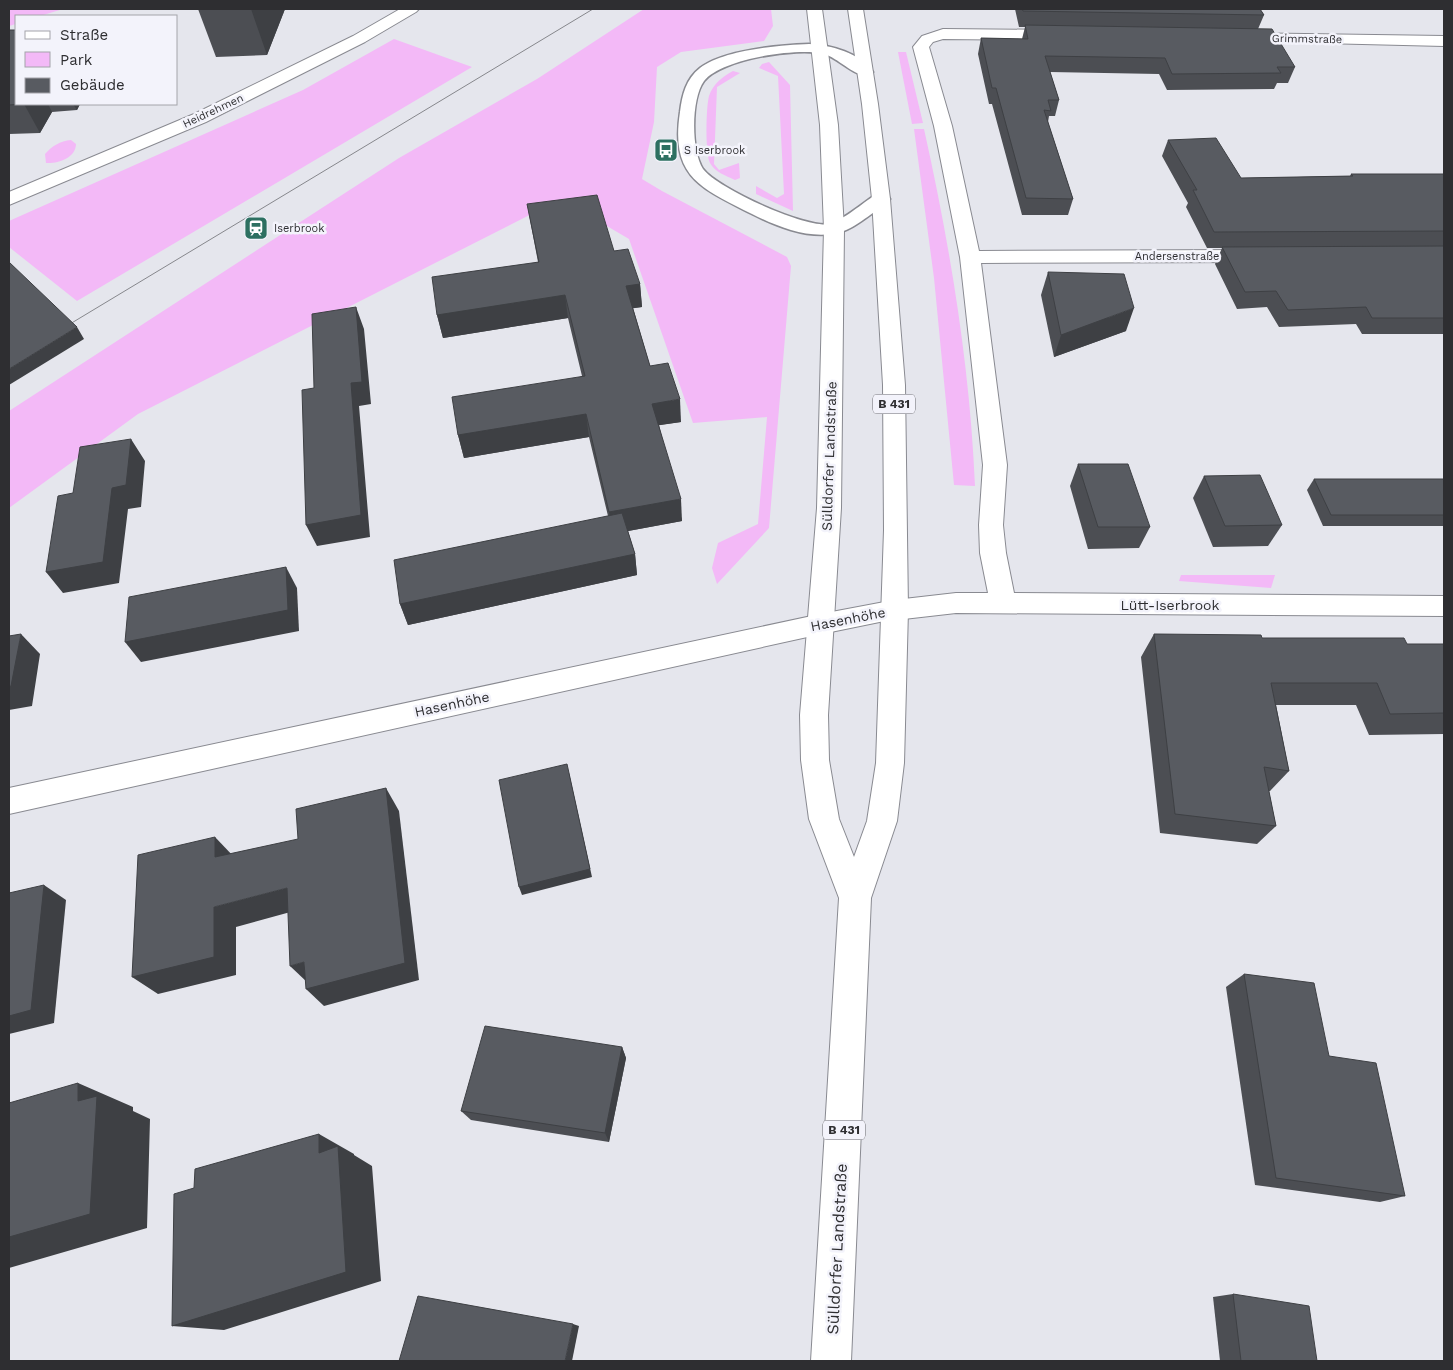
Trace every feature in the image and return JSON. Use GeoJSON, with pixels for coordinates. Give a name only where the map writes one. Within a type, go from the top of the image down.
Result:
{"type":"FeatureCollection","features":[{"type":"Feature","properties":{"kind":"street","name":"Heidrehmen"},"geometry":{"type":"LineString","coordinates":[[9,199],[200,118],[359,39],[411,9]]}},
{"type":"Feature","properties":{"kind":"street","name":"Sülldorfer Landstraße"},"geometry":{"type":"LineString","coordinates":[[814,9],[829,125],[834,229],[828,508],[814,715],[815,760],[824,819],[854,898]]}},
{"type":"Feature","properties":{"kind":"street","name":"Sülldorfer Landstraße"},"geometry":{"type":"LineString","coordinates":[[831,1361],[854,898],[882,821],[890,763],[895,610],[894,386],[881,199],[855,9]]}},
{"type":"Feature","properties":{"kind":"street"},"geometry":{"type":"LineString","coordinates":[[1003,603],[993,553],[991,525],[995,464],[970,257],[942,126],[921,47],[923,41],[930,37],[964,33],[1075,35]]}},
{"type":"Feature","properties":{"kind":"street","name":"Grimmstraße"},"geometry":{"type":"LineString","coordinates":[[1225,38],[1444,41]]}},
{"type":"Feature","properties":{"kind":"street","name":"Andersenstraße"},"geometry":{"type":"LineString","coordinates":[[970,257],[1276,256]]}},
{"type":"Feature","properties":{"kind":"street","name":"Lütt-Iserbrook"},"geometry":{"type":"LineString","coordinates":[[895,610],[956,603],[1444,606]]}},
{"type":"Feature","properties":{"kind":"street","name":"Hasenhöhe"},"geometry":{"type":"LineString","coordinates":[[9,801],[821,624],[895,610]]}},
{"type":"Feature","properties":{"kind":"lane"},"geometry":{"type":"LineString","coordinates":[[865,72],[848,59],[820,49],[786,50],[748,55],[710,67],[698,77],[692,90],[687,113],[687,147],[697,174],[705,181],[786,222],[802,228],[834,229],[881,199]]}},
{"type":"Feature","properties":{"kind":"green space"},"geometry":{"type":"Polygon","coordinates":[[[9,9],[63,9],[43,15],[15,15],[15,24],[9,26],[9,9]]]}},
{"type":"Feature","properties":{"kind":"green space"},"geometry":{"type":"Polygon","coordinates":[[[644,9],[771,9],[773,26],[764,41],[681,52],[657,67],[654,122],[642,179],[787,257],[791,266],[769,528],[717,584],[712,568],[718,543],[758,524],[767,417],[693,423],[629,239],[561,199],[138,414],[9,508],[9,411],[399,158],[537,79],[644,9]]]}},
{"type":"Feature","properties":{"kind":"green space"},"geometry":{"type":"Polygon","coordinates":[[[394,39],[472,67],[77,301],[9,247],[9,221],[303,90],[394,39]]]}},
{"type":"Feature","properties":{"kind":"green space"},"geometry":{"type":"Polygon","coordinates":[[[898,52],[906,52],[923,123],[912,124],[898,52]]]}},
{"type":"Feature","properties":{"kind":"green space"},"geometry":{"type":"Polygon","coordinates":[[[769,62],[790,85],[793,211],[756,194],[756,186],[777,198],[784,194],[778,76],[759,68],[762,64],[769,62]]]}},
{"type":"Feature","properties":{"kind":"green space"},"geometry":{"type":"Polygon","coordinates":[[[733,71],[740,73],[717,87],[714,164],[719,170],[739,163],[740,178],[735,180],[718,171],[710,163],[706,130],[709,96],[718,81],[733,71]]]}},
{"type":"Feature","properties":{"kind":"green space"},"geometry":{"type":"Polygon","coordinates":[[[914,129],[924,129],[950,262],[964,351],[975,486],[954,485],[934,278],[914,129]]]}},
{"type":"Feature","properties":{"kind":"green space"},"geometry":{"type":"Polygon","coordinates":[[[71,140],[76,144],[73,153],[60,161],[46,163],[45,154],[53,146],[71,140]]]}},
{"type":"Feature","properties":{"kind":"green space"},"geometry":{"type":"Polygon","coordinates":[[[1181,575],[1275,575],[1271,588],[1179,581],[1181,575]]]}},
{"type":"Feature","properties":{"kind":"building"},"geometry":{"type":"Polygon","coordinates":[[[1022,9],[1260,9],[1264,15],[1023,11],[1022,9]]]}},
{"type":"Feature","properties":{"kind":"building"},"geometry":{"type":"Polygon","coordinates":[[[1025,25],[1272,29],[1295,67],[1277,67],[1281,73],[1172,74],[1165,58],[1045,56],[1059,100],[1048,100],[1051,111],[1044,110],[1073,199],[1026,198],[996,88],[992,88],[981,38],[1028,39],[1025,25]]]}},
{"type":"Feature","properties":{"kind":"building"},"geometry":{"type":"Polygon","coordinates":[[[9,30],[15,30],[15,105],[9,105],[9,30]]]}},
{"type":"Feature","properties":{"kind":"building"},"geometry":{"type":"Polygon","coordinates":[[[1216,138],[1241,178],[1353,176],[1351,174],[1444,174],[1444,231],[1214,232],[1193,190],[1197,190],[1168,140],[1216,138]]]}},
{"type":"Feature","properties":{"kind":"building"},"geometry":{"type":"Polygon","coordinates":[[[597,195],[614,251],[628,249],[640,284],[626,286],[650,366],[668,363],[680,399],[652,404],[681,499],[609,512],[586,414],[458,435],[452,397],[585,376],[565,295],[437,315],[432,277],[539,262],[527,204],[597,195]]]}},
{"type":"Feature","properties":{"kind":"building"},"geometry":{"type":"Polygon","coordinates":[[[1444,246],[1444,318],[1372,318],[1366,307],[1288,310],[1276,291],[1245,292],[1222,247],[1444,246]]]}},
{"type":"Feature","properties":{"kind":"building"},"geometry":{"type":"Polygon","coordinates":[[[9,262],[77,327],[9,369],[9,262]]]}},
{"type":"Feature","properties":{"kind":"building"},"geometry":{"type":"Polygon","coordinates":[[[1048,272],[1124,274],[1134,308],[1061,335],[1048,272]]]}},
{"type":"Feature","properties":{"kind":"building"},"geometry":{"type":"Polygon","coordinates":[[[356,307],[362,382],[351,383],[361,515],[306,525],[302,390],[314,388],[312,314],[356,307]]]}},
{"type":"Feature","properties":{"kind":"building"},"geometry":{"type":"Polygon","coordinates":[[[131,439],[126,485],[112,488],[103,562],[46,572],[58,496],[73,493],[80,447],[131,439]]]}},
{"type":"Feature","properties":{"kind":"building"},"geometry":{"type":"Polygon","coordinates":[[[1078,464],[1128,464],[1150,527],[1098,527],[1078,464]]]}},
{"type":"Feature","properties":{"kind":"building"},"geometry":{"type":"Polygon","coordinates":[[[1260,475],[1282,525],[1225,526],[1204,476],[1260,475]]]}},
{"type":"Feature","properties":{"kind":"building"},"geometry":{"type":"Polygon","coordinates":[[[1314,479],[1444,479],[1444,515],[1331,515],[1314,479]]]}},
{"type":"Feature","properties":{"kind":"building"},"geometry":{"type":"Polygon","coordinates":[[[622,513],[635,554],[400,604],[394,560],[622,513]]]}},
{"type":"Feature","properties":{"kind":"building"},"geometry":{"type":"Polygon","coordinates":[[[286,567],[288,610],[125,642],[129,597],[286,567]]]}},
{"type":"Feature","properties":{"kind":"building"},"geometry":{"type":"Polygon","coordinates":[[[21,634],[11,686],[9,687],[9,636],[21,634]]]}},
{"type":"Feature","properties":{"kind":"building"},"geometry":{"type":"Polygon","coordinates":[[[1154,634],[1261,635],[1262,638],[1404,638],[1407,644],[1444,644],[1444,713],[1390,714],[1377,683],[1271,683],[1289,771],[1264,767],[1276,826],[1175,814],[1154,634]]]}},
{"type":"Feature","properties":{"kind":"building"},"geometry":{"type":"Polygon","coordinates":[[[567,764],[590,869],[519,887],[499,780],[567,764]]]}},
{"type":"Feature","properties":{"kind":"building"},"geometry":{"type":"Polygon","coordinates":[[[386,788],[405,963],[306,989],[304,962],[290,966],[287,888],[214,907],[214,957],[132,977],[138,855],[215,837],[215,857],[298,839],[296,809],[386,788]]]}},
{"type":"Feature","properties":{"kind":"building"},"geometry":{"type":"Polygon","coordinates":[[[44,885],[31,1010],[9,1016],[9,893],[44,885]]]}},
{"type":"Feature","properties":{"kind":"building"},"geometry":{"type":"Polygon","coordinates":[[[1244,974],[1314,983],[1329,1056],[1376,1063],[1405,1196],[1276,1178],[1244,974]]]}},
{"type":"Feature","properties":{"kind":"building"},"geometry":{"type":"Polygon","coordinates":[[[485,1026],[622,1047],[605,1133],[461,1111],[485,1026]]]}},
{"type":"Feature","properties":{"kind":"building"},"geometry":{"type":"Polygon","coordinates":[[[78,1083],[78,1101],[97,1096],[90,1214],[9,1237],[9,1103],[78,1083]]]}},
{"type":"Feature","properties":{"kind":"building"},"geometry":{"type":"Polygon","coordinates":[[[319,1134],[319,1153],[338,1146],[346,1272],[172,1326],[174,1194],[194,1188],[195,1169],[319,1134]]]}},
{"type":"Feature","properties":{"kind":"building"},"geometry":{"type":"Polygon","coordinates":[[[1233,1294],[1309,1306],[1317,1361],[1241,1361],[1233,1294]]]}},
{"type":"Feature","properties":{"kind":"building"},"geometry":{"type":"Polygon","coordinates":[[[418,1296],[573,1324],[565,1361],[399,1361],[418,1296]]]}},
{"type":"Feature","properties":{"kind":"tram line"},"geometry":{"type":"LineString","coordinates":[[60,330],[593,9]]}},
{"type":"Feature","properties":{"kind":"place","name":"S Iserbrook"},"geometry":{"type":"Point","coordinates":[666,150]}},
{"type":"Feature","properties":{"kind":"place","name":"Iserbrook"},"geometry":{"type":"Point","coordinates":[256,228]}}]}
